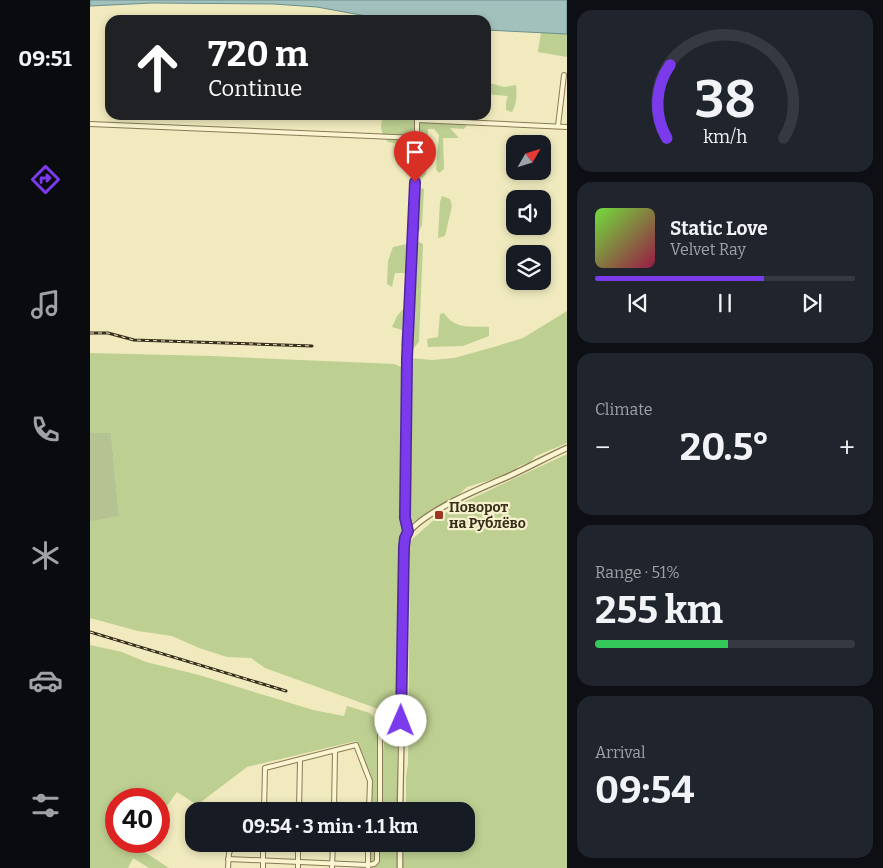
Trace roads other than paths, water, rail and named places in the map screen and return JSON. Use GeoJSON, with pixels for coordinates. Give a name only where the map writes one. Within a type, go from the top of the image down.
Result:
{"type":"FeatureCollection","features":[{"type":"Feature","properties":{"kind":"street"},"geometry":{"type":"LineString","coordinates":[[558,126],[564,75]]}},
{"type":"Feature","properties":{"kind":"street"},"geometry":{"type":"LineString","coordinates":[[408,531],[405,518],[407,358],[417,120],[567,127]]}},
{"type":"Feature","properties":{"kind":"street"},"geometry":{"type":"LineString","coordinates":[[90,124],[416,138]]}},
{"type":"Feature","properties":{"kind":"street"},"geometry":{"type":"LineString","coordinates":[[400,802],[404,547],[408,531],[418,522],[474,491],[567,448]]}},
{"type":"Feature","properties":{"kind":"street"},"geometry":{"type":"LineString","coordinates":[[380,802],[380,735],[384,728],[393,720],[401,721]]}},
{"type":"Feature","properties":{"kind":"street"},"geometry":{"type":"LineString","coordinates":[[264,802],[265,768],[354,745],[357,746],[370,781],[369,802]]}},
{"type":"Feature","properties":{"kind":"street"},"geometry":{"type":"LineString","coordinates":[[334,802],[335,751]]}},
{"type":"Feature","properties":{"kind":"street"},"geometry":{"type":"LineString","coordinates":[[299,802],[300,760]]}},
{"type":"Feature","properties":{"kind":"street"},"geometry":{"type":"LineString","coordinates":[[228,868],[228,858],[231,852]]}},
{"type":"Feature","properties":{"kind":"street"},"geometry":{"type":"LineString","coordinates":[[263,852],[263,868]]}},
{"type":"Feature","properties":{"kind":"street"},"geometry":{"type":"LineString","coordinates":[[298,852],[298,868]]}},
{"type":"Feature","properties":{"kind":"street"},"geometry":{"type":"LineString","coordinates":[[332,866],[333,852]]}},
{"type":"Feature","properties":{"kind":"street"},"geometry":{"type":"LineString","coordinates":[[368,852],[368,866]]}},
{"type":"Feature","properties":{"kind":"street"},"geometry":{"type":"LineString","coordinates":[[228,858],[332,866],[368,866],[377,861],[377,852]]}},
{"type":"Feature","properties":{"kind":"street"},"geometry":{"type":"LineString","coordinates":[[400,852],[400,868]]}},
{"type":"Feature","properties":{"kind":"water"},"geometry":{"type":"Polygon","coordinates":[[[90,0],[567,0],[567,34],[491,30],[491,15],[361,15],[317,7],[274,4],[152,3],[90,6],[90,0]]]}},
{"type":"Feature","properties":{"kind":"railway"},"geometry":{"type":"LineString","coordinates":[[90,333],[108,333],[134,340],[312,346]]}},
{"type":"Feature","properties":{"kind":"railway"},"geometry":{"type":"LineString","coordinates":[[90,632],[286,691]]}},
{"type":"Feature","properties":{"kind":"place","name":"Поворот на Рублёво"},"geometry":{"type":"Point","coordinates":[439,515]}}]}
